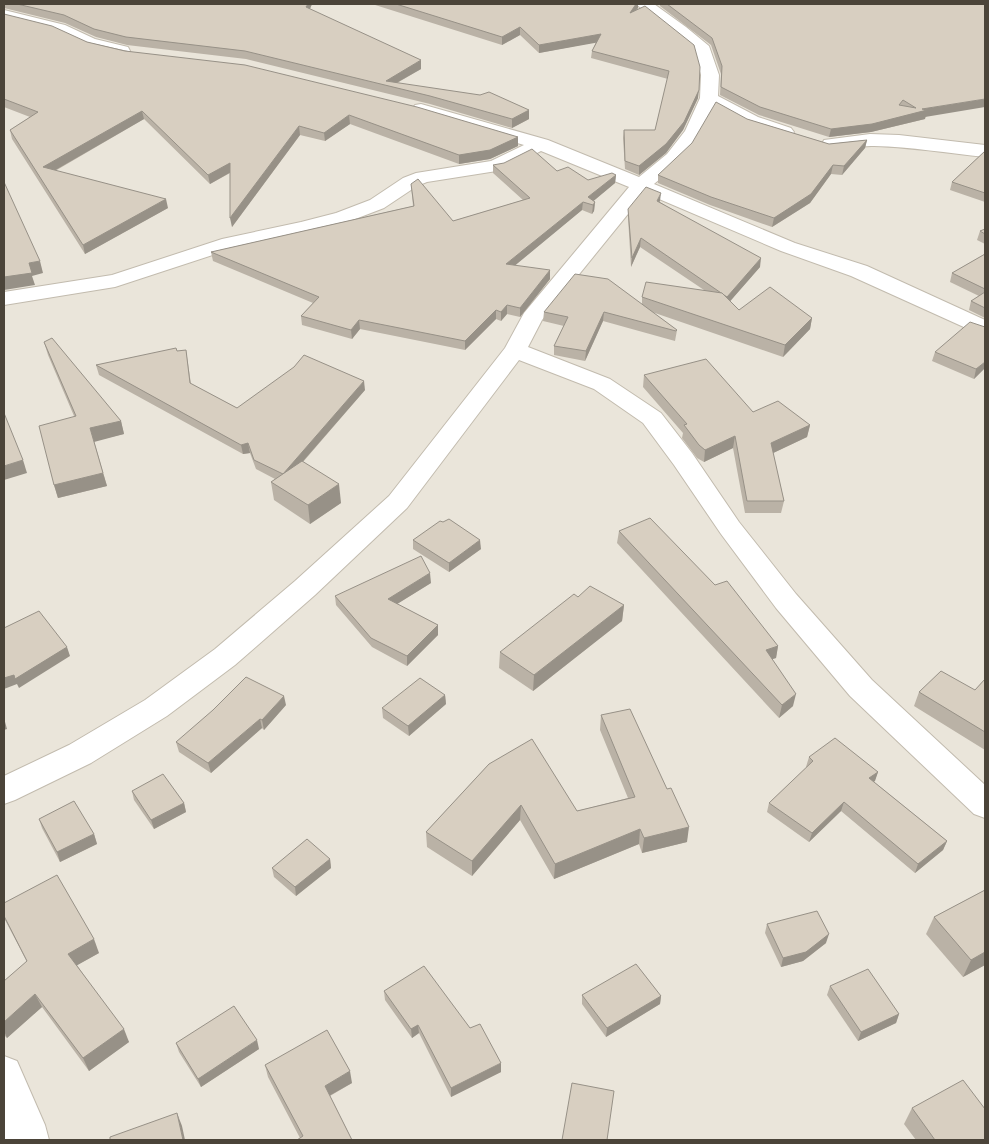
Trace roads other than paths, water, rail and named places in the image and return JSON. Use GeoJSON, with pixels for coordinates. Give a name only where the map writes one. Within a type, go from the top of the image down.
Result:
{"type":"FeatureCollection","features":[{"type":"Feature","properties":{"kind":"street"},"geometry":{"type":"LineString","coordinates":[[4,791],[80,754],[148,713],[225,657],[305,588],[398,502],[515,350],[532,318],[642,184],[674,158],[694,132],[709,98],[710,75],[703,50],[644,4]]}},
{"type":"Feature","properties":{"kind":"street"},"geometry":{"type":"LineString","coordinates":[[4,15],[59,28],[89,43],[137,54]]}},
{"type":"Feature","properties":{"kind":"street"},"geometry":{"type":"LineString","coordinates":[[709,98],[752,121],[828,144],[870,140],[899,141],[985,151]]}},
{"type":"Feature","properties":{"kind":"street"},"geometry":{"type":"LineString","coordinates":[[406,105],[541,144],[642,184],[697,210],[779,243],[859,271],[985,328]]}},
{"type":"Feature","properties":{"kind":"street"},"geometry":{"type":"LineString","coordinates":[[4,298],[115,281],[229,243],[303,228],[343,217],[377,204],[410,182],[423,177],[496,166],[541,144]]}},
{"type":"Feature","properties":{"kind":"street"},"geometry":{"type":"LineString","coordinates":[[515,350],[602,384],[652,418],[683,458],[730,528],[780,594],[861,688],[985,805]]}},
{"type":"Feature","properties":{"kind":"street"},"geometry":{"type":"LineString","coordinates":[[4,1074],[19,1135]]}}]}
